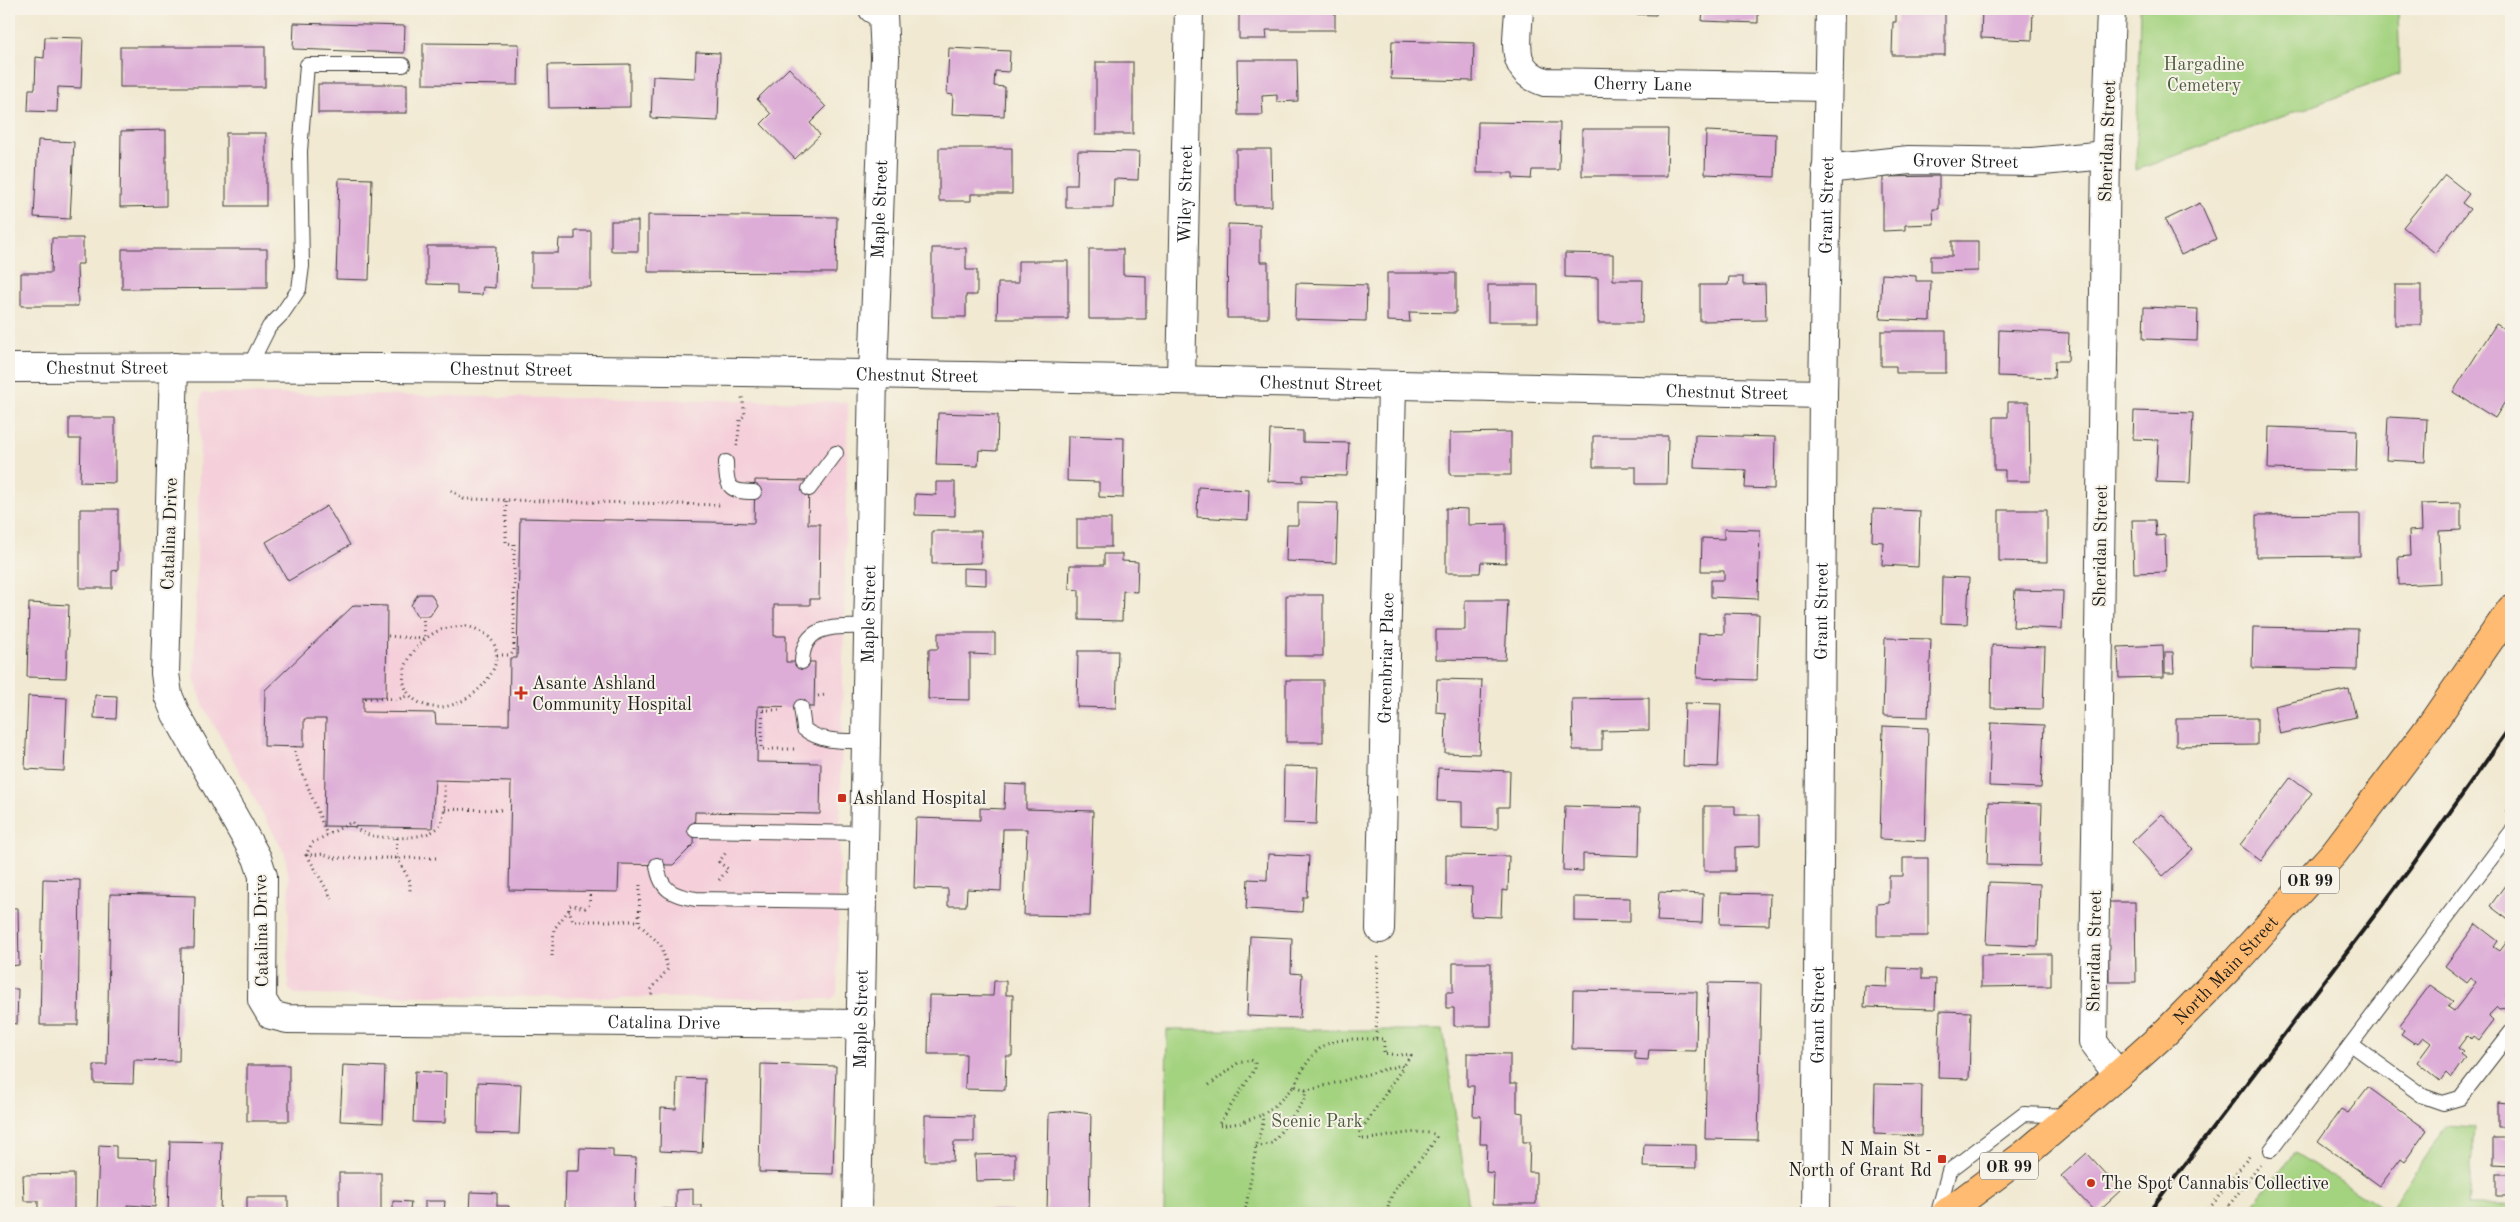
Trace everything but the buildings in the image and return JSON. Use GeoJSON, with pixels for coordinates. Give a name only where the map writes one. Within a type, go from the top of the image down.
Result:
{"type":"FeatureCollection","features":[{"type":"Feature","properties":{"kind":"main road","name":"North Main Street"},"geometry":{"type":"LineString","coordinates":[[1946,1213],[2070,1116],[2118,1075],[2166,1032],[2236,961],[2334,853],[2431,725],[2511,609]]}},
{"type":"Feature","properties":{"kind":"street","name":"Wiley Street"},"geometry":{"type":"LineString","coordinates":[[1181,380],[1189,9]]}},
{"type":"Feature","properties":{"kind":"street","name":"Cherry Lane"},"geometry":{"type":"LineString","coordinates":[[1519,9],[1517,56],[1522,69],[1532,78],[1545,82],[1827,87]]}},
{"type":"Feature","properties":{"kind":"street","name":"Grant Street"},"geometry":{"type":"LineString","coordinates":[[1816,1213],[1823,394],[1827,87],[1830,9]]}},
{"type":"Feature","properties":{"kind":"street","name":"Sheridan Street"},"geometry":{"type":"LineString","coordinates":[[2111,9],[2106,155],[2093,1042],[2118,1075]]}},
{"type":"Feature","properties":{"kind":"street","name":"Maple Street"},"geometry":{"type":"LineString","coordinates":[[856,1213],[873,375],[885,57],[878,12]]}},
{"type":"Feature","properties":{"kind":"street","name":"Grover Street"},"geometry":{"type":"LineString","coordinates":[[1826,169],[1909,160],[2032,162],[2106,155]]}},
{"type":"Feature","properties":{"kind":"street","name":"Chestnut Street"},"geometry":{"type":"LineString","coordinates":[[9,368],[174,367],[873,375],[1823,394]]}},
{"type":"Feature","properties":{"kind":"street","name":"Catalina Drive"},"geometry":{"type":"LineString","coordinates":[[174,367],[165,673],[168,695],[176,714],[257,858],[263,876],[262,1000],[270,1015],[286,1019],[861,1024]]}},
{"type":"Feature","properties":{"kind":"street","name":"Greenbriar Place"},"geometry":{"type":"LineString","coordinates":[[1380,929],[1392,386]]}},
{"type":"Feature","properties":{"kind":"lane"},"geometry":{"type":"LineString","coordinates":[[249,368],[268,327],[282,314],[299,289],[302,266],[300,151],[308,65],[403,65]]}},
{"type":"Feature","properties":{"kind":"lane"},"geometry":{"type":"LineString","coordinates":[[809,488],[836,453]]}},
{"type":"Feature","properties":{"kind":"lane"},"geometry":{"type":"LineString","coordinates":[[726,462],[726,479],[729,486],[735,491],[754,492]]}},
{"type":"Feature","properties":{"kind":"lane"},"geometry":{"type":"LineString","coordinates":[[802,662],[802,649],[809,637],[823,629],[868,627]]}},
{"type":"Feature","properties":{"kind":"lane"},"geometry":{"type":"LineString","coordinates":[[801,707],[804,729],[814,736],[833,740],[866,741]]}},
{"type":"Feature","properties":{"kind":"lane"},"geometry":{"type":"LineString","coordinates":[[694,830],[864,833]]}},
{"type":"Feature","properties":{"kind":"lane"},"geometry":{"type":"LineString","coordinates":[[2271,1150],[2511,832]]}},
{"type":"Feature","properties":{"kind":"lane"},"geometry":{"type":"LineString","coordinates":[[658,865],[659,877],[666,889],[682,897],[863,901]]}},
{"type":"Feature","properties":{"kind":"lane"},"geometry":{"type":"LineString","coordinates":[[2351,1044],[2423,1096],[2443,1103],[2460,1098],[2511,1032]]}},
{"type":"Feature","properties":{"kind":"lane"},"geometry":{"type":"LineString","coordinates":[[1938,1213],[1949,1171],[2024,1114],[2070,1116]]}},
{"type":"Feature","properties":{"kind":"path"},"geometry":{"type":"LineString","coordinates":[[740,420],[745,415],[742,396]]}},
{"type":"Feature","properties":{"kind":"path"},"geometry":{"type":"LineString","coordinates":[[451,490],[464,499],[724,505]]}},
{"type":"Feature","properties":{"kind":"path"},"geometry":{"type":"LineString","coordinates":[[496,655],[511,655],[514,651],[514,544],[506,544],[506,500]]}},
{"type":"Feature","properties":{"kind":"path"},"geometry":{"type":"LineString","coordinates":[[423,616],[425,639]]}},
{"type":"Feature","properties":{"kind":"path"},"geometry":{"type":"LineString","coordinates":[[466,626],[481,630],[494,640],[496,655],[493,671],[484,685],[460,702],[446,707],[420,703],[409,695],[403,680],[405,664],[413,651],[425,639],[437,632],[466,626]]}},
{"type":"Feature","properties":{"kind":"path"},"geometry":{"type":"LineString","coordinates":[[388,636],[425,639]]}},
{"type":"Feature","properties":{"kind":"path"},"geometry":{"type":"LineString","coordinates":[[365,698],[400,699],[409,695]]}},
{"type":"Feature","properties":{"kind":"path"},"geometry":{"type":"LineString","coordinates":[[295,746],[295,754],[327,835]]}},
{"type":"Feature","properties":{"kind":"path"},"geometry":{"type":"LineString","coordinates":[[306,855],[312,842],[352,822],[360,831],[368,834],[397,838],[427,834],[436,830],[441,824],[445,809],[444,783]]}},
{"type":"Feature","properties":{"kind":"path"},"geometry":{"type":"LineString","coordinates":[[445,809],[503,810]]}},
{"type":"Feature","properties":{"kind":"path"},"geometry":{"type":"LineString","coordinates":[[714,899],[714,887],[728,869],[719,862],[738,830]]}},
{"type":"Feature","properties":{"kind":"path"},"geometry":{"type":"LineString","coordinates":[[397,838],[396,856],[410,881],[410,893]]}},
{"type":"Feature","properties":{"kind":"path"},"geometry":{"type":"LineString","coordinates":[[306,855],[324,854],[333,858],[396,856],[436,858]]}},
{"type":"Feature","properties":{"kind":"path"},"geometry":{"type":"LineString","coordinates":[[306,855],[332,899]]}},
{"type":"Feature","properties":{"kind":"path"},"geometry":{"type":"LineString","coordinates":[[640,884],[640,924],[661,945],[668,969],[651,990]]}},
{"type":"Feature","properties":{"kind":"path"},"geometry":{"type":"LineString","coordinates":[[552,956],[554,929],[569,910],[569,906],[586,908],[590,904],[590,893]]}},
{"type":"Feature","properties":{"kind":"path"},"geometry":{"type":"LineString","coordinates":[[569,910],[573,921],[640,921]]}},
{"type":"Feature","properties":{"kind":"path"},"geometry":{"type":"LineString","coordinates":[[1376,1039],[1380,929]]}},
{"type":"Feature","properties":{"kind":"path"},"geometry":{"type":"LineString","coordinates":[[1209,1085],[1238,1063],[1251,1060],[1255,1062],[1255,1069],[1219,1126],[1240,1123],[1262,1115],[1277,1104],[1294,1086],[1306,1062],[1318,1049],[1331,1041],[1343,1038],[1384,1039],[1384,1054],[1411,1055],[1360,1132],[1360,1139],[1405,1133],[1430,1133],[1436,1137],[1397,1188],[1388,1208],[1388,1213]]}},
{"type":"Feature","properties":{"kind":"path"},"geometry":{"type":"LineString","coordinates":[[1294,1086],[1306,1090],[1341,1083],[1395,1065],[1403,1068]]}},
{"type":"Feature","properties":{"kind":"path"},"geometry":{"type":"LineString","coordinates":[[1256,1147],[1272,1144],[1304,1101],[1306,1090]]}},
{"type":"Feature","properties":{"kind":"path"},"geometry":{"type":"LineString","coordinates":[[1245,1213],[1256,1147],[1263,1123],[1262,1115]]}},
{"type":"Feature","properties":{"kind":"path"},"geometry":{"type":"LineString","coordinates":[[2223,1213],[2271,1150]]}},
{"type":"Feature","properties":{"kind":"shaded area","name":"Asante Ashland Community Hospital"},"geometry":{"type":"Polygon","coordinates":[[[203,393],[845,402],[848,404],[837,993],[835,996],[831,999],[297,995],[292,992],[288,988],[289,879],[285,854],[204,707],[194,678],[201,396],[203,393]]]}},
{"type":"Feature","properties":{"kind":"green space","name":"Hargadine Cemetery"},"geometry":{"type":"Polygon","coordinates":[[[2140,9],[2398,9],[2400,74],[2136,170],[2140,9]]]}},
{"type":"Feature","properties":{"kind":"green space","name":"Scenic Park"},"geometry":{"type":"Polygon","coordinates":[[[1167,1030],[1443,1030],[1470,1213],[1164,1213],[1167,1030]]]}},
{"type":"Feature","properties":{"kind":"green space"},"geometry":{"type":"Polygon","coordinates":[[[2446,1126],[2474,1128],[2468,1205],[2511,1205],[2511,1213],[2247,1213],[2295,1153],[2389,1212],[2446,1126]]]}},
{"type":"Feature","properties":{"kind":"railway"},"geometry":{"type":"LineString","coordinates":[[2148,1213],[2409,870],[2511,726]]}},
{"type":"Feature","properties":{"kind":"place","name":"Asante Ashland Community Hospital"},"geometry":{"type":"Point","coordinates":[521,693]}},
{"type":"Feature","properties":{"kind":"place","name":"Ashland Hospital"},"geometry":{"type":"Point","coordinates":[842,798]}},
{"type":"Feature","properties":{"kind":"place","name":"N Main St - North of Grant Rd"},"geometry":{"type":"Point","coordinates":[1942,1159]}},
{"type":"Feature","properties":{"kind":"place","name":"The Spot Cannabis Collective"},"geometry":{"type":"Point","coordinates":[2091,1183]}}]}
